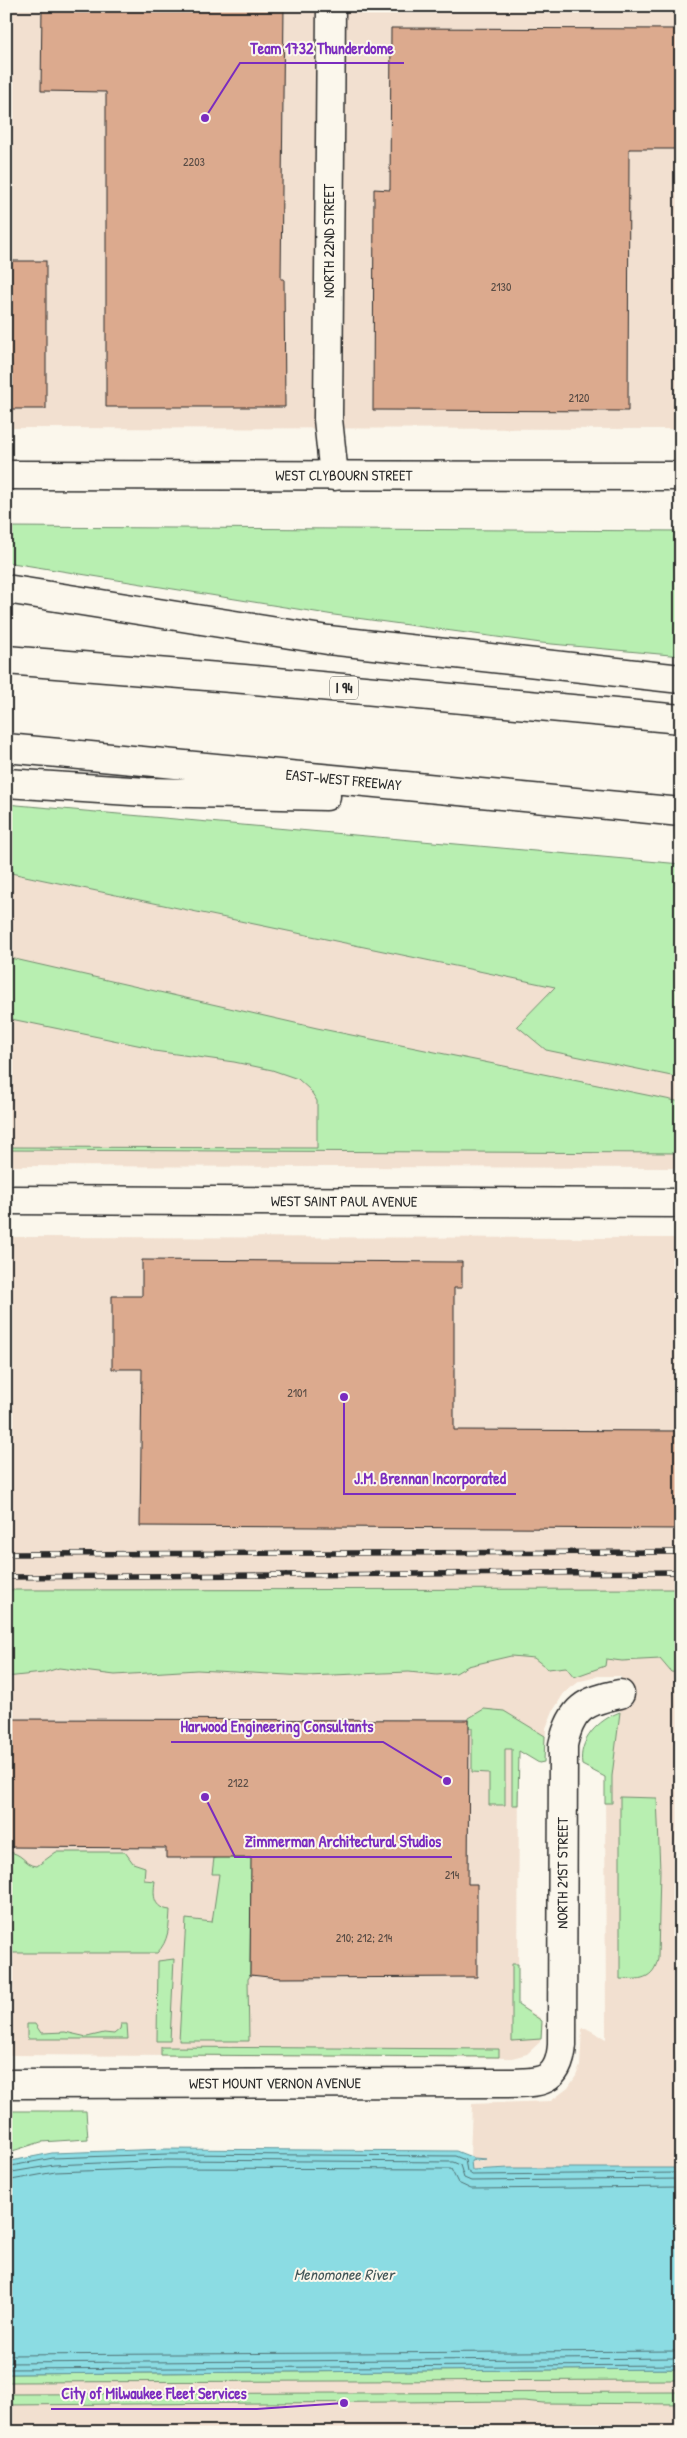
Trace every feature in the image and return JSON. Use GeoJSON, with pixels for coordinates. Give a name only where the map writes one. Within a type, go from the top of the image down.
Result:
{"type":"FeatureCollection","features":[{"type":"Feature","properties":{"kind":"main road","name":"NORTH 22ND STREET"},"geometry":{"type":"LineString","coordinates":[[331,6],[328,419],[334,476]]}},
{"type":"Feature","properties":{"kind":"main road","name":"WEST CLYBOURN STREET"},"geometry":{"type":"LineString","coordinates":[[6,475],[681,476]]}},
{"type":"Feature","properties":{"kind":"main road"},"geometry":{"type":"LineString","coordinates":[[6,590],[328,640],[681,679]]}},
{"type":"Feature","properties":{"kind":"main road","name":"I 94"},"geometry":{"type":"LineString","coordinates":[[6,660],[234,678],[681,719]]}},
{"type":"Feature","properties":{"kind":"main road","name":"EAST-WEST FREEWAY"},"geometry":{"type":"LineString","coordinates":[[6,748],[537,800],[681,812]]}},
{"type":"Feature","properties":{"kind":"main road"},"geometry":{"type":"LineString","coordinates":[[6,782],[146,792],[537,800]]}},
{"type":"Feature","properties":{"kind":"main road","name":"WEST SAINT PAUL AVENUE"},"geometry":{"type":"LineString","coordinates":[[6,1200],[681,1203]]}},
{"type":"Feature","properties":{"kind":"main road","name":"NORTH 21ST STREET"},"geometry":{"type":"LineString","coordinates":[[544,2079],[554,2072],[559,2065],[562,2045],[563,1745],[572,1718],[582,1706],[596,1698],[620,1694]]}},
{"type":"Feature","properties":{"kind":"main road","name":"WEST MOUNT VERNON AVENUE"},"geometry":{"type":"LineString","coordinates":[[6,2084],[532,2083],[544,2079]]}},
{"type":"Feature","properties":{"kind":"shaded area"},"geometry":{"type":"Polygon","coordinates":[[[6,6],[681,6],[681,429],[6,428],[6,6]]]}},
{"type":"Feature","properties":{"kind":"shaded area"},"geometry":{"type":"Polygon","coordinates":[[[6,872],[556,987],[518,1026],[681,1071],[681,1168],[6,1166],[6,872]]]}},
{"type":"Feature","properties":{"kind":"shaded area"},"geometry":{"type":"Polygon","coordinates":[[[6,1237],[681,1238],[681,2168],[509,2168],[471,2170],[471,2161],[486,2161],[470,2157],[472,2104],[551,2101],[568,2088],[576,2076],[580,2066],[582,2028],[586,2028],[606,2039],[605,1777],[582,1765],[581,1762],[584,1746],[594,1728],[620,1712],[621,1676],[598,1676],[580,1681],[564,1693],[553,1711],[546,1728],[544,1762],[539,1763],[519,1751],[518,2005],[539,2017],[543,2024],[540,2042],[527,2054],[512,2058],[6,2055],[6,1237]]]}},
{"type":"Feature","properties":{"kind":"shaded area"},"geometry":{"type":"Polygon","coordinates":[[[681,2369],[681,2432],[6,2432],[6,2374],[681,2369]]]}},
{"type":"Feature","properties":{"kind":"green space"},"geometry":{"type":"Polygon","coordinates":[[[6,527],[681,531],[681,656],[541,643],[334,615],[6,562],[6,527]]]}},
{"type":"Feature","properties":{"kind":"green space"},"geometry":{"type":"Polygon","coordinates":[[[6,804],[681,864],[681,1078],[546,1050],[517,1026],[555,987],[6,872],[6,804]]]}},
{"type":"Feature","properties":{"kind":"green space"},"geometry":{"type":"Polygon","coordinates":[[[6,957],[317,1028],[681,1102],[681,1153],[6,1150],[6,1147],[317,1148],[317,1101],[310,1090],[298,1079],[272,1070],[234,1062],[154,1051],[147,1047],[6,1018],[6,957]]]}},
{"type":"Feature","properties":{"kind":"green space"},"geometry":{"type":"Polygon","coordinates":[[[681,1589],[681,1673],[671,1672],[660,1659],[622,1661],[606,1659],[605,1666],[574,1677],[566,1667],[548,1669],[534,1658],[511,1656],[468,1666],[456,1673],[437,1675],[409,1672],[306,1676],[197,1670],[115,1675],[59,1668],[43,1673],[6,1677],[6,1590],[681,1589]]]}},
{"type":"Feature","properties":{"kind":"green space"},"geometry":{"type":"Polygon","coordinates":[[[484,1709],[504,1711],[545,1736],[544,1762],[539,1763],[519,1751],[518,1805],[512,1805],[512,1749],[505,1749],[505,1805],[489,1805],[489,1773],[472,1772],[472,1728],[469,1728],[469,1718],[484,1709]]]}},
{"type":"Feature","properties":{"kind":"green space"},"geometry":{"type":"Polygon","coordinates":[[[620,1712],[612,1776],[612,1803],[605,1803],[605,1777],[582,1765],[583,1747],[586,1739],[597,1726],[620,1712]]]}},
{"type":"Feature","properties":{"kind":"green space"},"geometry":{"type":"Polygon","coordinates":[[[620,1797],[657,1798],[660,1870],[658,1958],[653,1971],[639,1979],[620,1979],[620,1797]]]}},
{"type":"Feature","properties":{"kind":"green space"},"geometry":{"type":"Polygon","coordinates":[[[6,1852],[16,1854],[37,1866],[56,1852],[125,1852],[133,1863],[145,1867],[144,1880],[155,1881],[154,1896],[157,1904],[164,1909],[170,1910],[168,1933],[164,1943],[157,1953],[6,1953],[6,1852]]]}},
{"type":"Feature","properties":{"kind":"green space"},"geometry":{"type":"Polygon","coordinates":[[[258,1852],[251,1883],[250,1976],[248,1979],[249,2041],[179,2041],[186,1919],[212,1922],[219,1874],[212,1874],[214,1858],[258,1852]]]}},
{"type":"Feature","properties":{"kind":"green space"},"geometry":{"type":"Polygon","coordinates":[[[174,1959],[170,2041],[157,2041],[158,1961],[174,1959]]]}},
{"type":"Feature","properties":{"kind":"green space"},"geometry":{"type":"Polygon","coordinates":[[[512,1964],[518,1964],[518,2005],[542,2021],[541,2039],[512,2041],[512,1964]]]}},
{"type":"Feature","properties":{"kind":"green space"},"geometry":{"type":"Polygon","coordinates":[[[27,2024],[35,2024],[41,2033],[65,2032],[87,2037],[104,2033],[114,2034],[120,2029],[121,2024],[127,2024],[128,2039],[27,2039],[27,2024]]]}},
{"type":"Feature","properties":{"kind":"green space"},"geometry":{"type":"Polygon","coordinates":[[[161,2047],[499,2049],[499,2057],[161,2055],[161,2047]]]}},
{"type":"Feature","properties":{"kind":"green space"},"geometry":{"type":"Polygon","coordinates":[[[6,2111],[86,2111],[88,2139],[41,2142],[6,2153],[6,2111]]]}},
{"type":"Feature","properties":{"kind":"green space"},"geometry":{"type":"Polygon","coordinates":[[[681,2369],[681,2380],[6,2382],[6,2374],[681,2369]]]}},
{"type":"Feature","properties":{"kind":"green space"},"geometry":{"type":"Polygon","coordinates":[[[681,2392],[681,2404],[543,2403],[524,2401],[6,2405],[6,2394],[681,2392]]]}},
{"type":"Feature","properties":{"kind":"water","name":"Menomonee River"},"geometry":{"type":"Polygon","coordinates":[[[167,2149],[456,2151],[474,2158],[486,2159],[471,2161],[472,2170],[509,2168],[681,2168],[681,2369],[6,2374],[6,2162],[52,2153],[167,2149]]]}},
{"type":"Feature","properties":{"kind":"building"},"geometry":{"type":"Polygon","coordinates":[[[42,6],[284,6],[281,279],[284,279],[285,407],[106,407],[106,92],[41,91],[42,6]]]}},
{"type":"Feature","properties":{"kind":"building"},"geometry":{"type":"Polygon","coordinates":[[[391,28],[681,29],[681,149],[629,149],[628,411],[373,410],[374,189],[390,190],[391,28]]]}},
{"type":"Feature","properties":{"kind":"building"},"geometry":{"type":"Polygon","coordinates":[[[6,261],[46,261],[46,409],[6,409],[6,261]]]}},
{"type":"Feature","properties":{"kind":"building"},"geometry":{"type":"Polygon","coordinates":[[[142,1260],[462,1262],[462,1288],[454,1288],[454,1430],[681,1431],[681,1529],[140,1526],[142,1369],[112,1369],[112,1296],[142,1296],[142,1260]]]}},
{"type":"Feature","properties":{"kind":"building"},"geometry":{"type":"Polygon","coordinates":[[[6,1719],[469,1720],[468,1884],[477,1884],[477,1977],[279,1978],[250,1975],[251,1858],[166,1858],[166,1848],[6,1847],[6,1719]]]}},
{"type":"Feature","properties":{"kind":"railway"},"geometry":{"type":"LineString","coordinates":[[6,1554],[681,1552]]}},
{"type":"Feature","properties":{"kind":"railway"},"geometry":{"type":"LineString","coordinates":[[6,1577],[681,1572]]}},
{"type":"Feature","properties":{"kind":"place","name":"Team 1732 Thunderdome"},"geometry":{"type":"Point","coordinates":[205,118]}},
{"type":"Feature","properties":{"kind":"place","name":"J.M. Brennan Incorporated"},"geometry":{"type":"Point","coordinates":[344,1397]}},
{"type":"Feature","properties":{"kind":"place","name":"Harwood Engineering Consultants"},"geometry":{"type":"Point","coordinates":[447,1781]}},
{"type":"Feature","properties":{"kind":"place","name":"Zimmerman Architectural Studios"},"geometry":{"type":"Point","coordinates":[205,1797]}},
{"type":"Feature","properties":{"kind":"place","name":"City of Milwaukee Fleet Services"},"geometry":{"type":"Point","coordinates":[344,2403]}}]}
